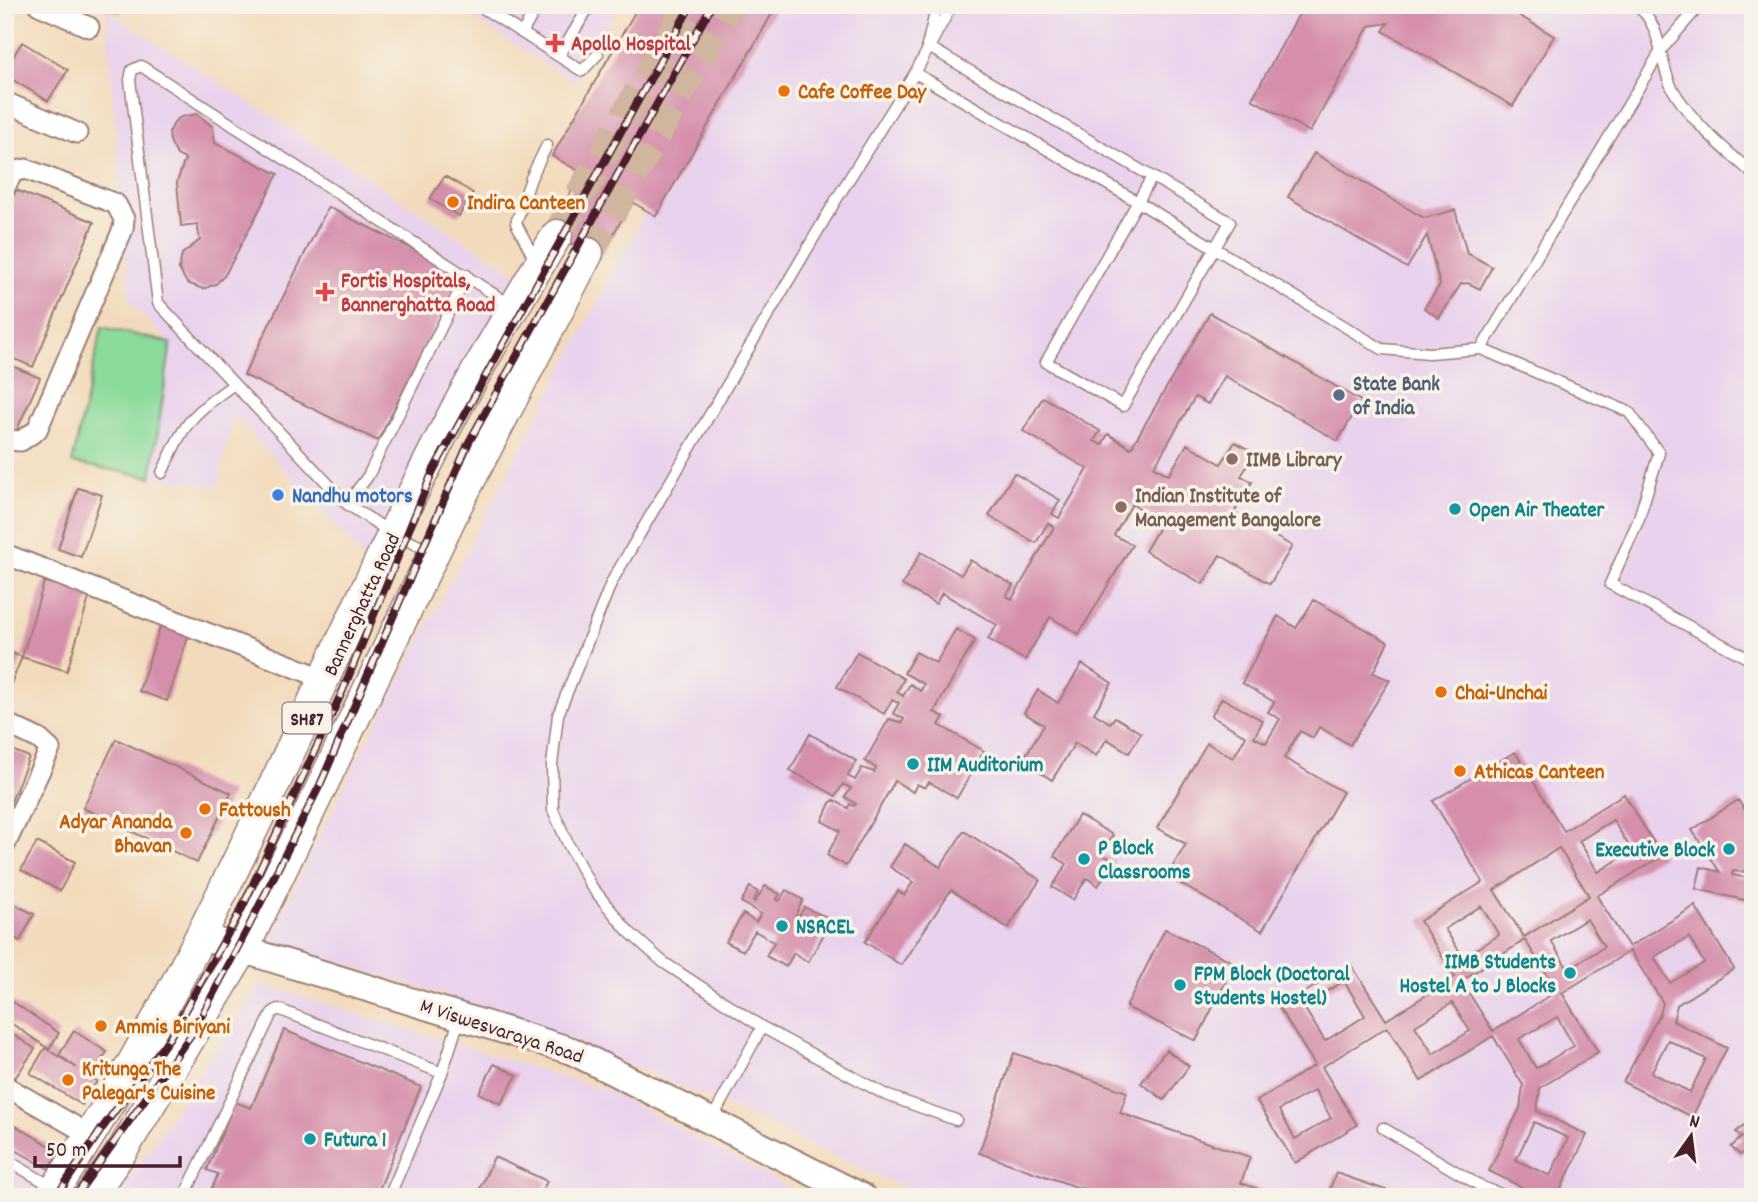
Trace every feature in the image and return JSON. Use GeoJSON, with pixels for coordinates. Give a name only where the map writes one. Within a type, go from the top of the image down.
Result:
{"type":"FeatureCollection","features":[{"type":"Feature","properties":{"kind":"main road","name":"Bannerghatta Road"},"geometry":{"type":"LineString","coordinates":[[53,1193],[90,1135],[202,937],[436,447],[557,235]]}},
{"type":"Feature","properties":{"kind":"main road","name":"Bannerghatta Road"},"geometry":{"type":"LineString","coordinates":[[97,1192],[243,950],[434,553],[588,253]]}},
{"type":"Feature","properties":{"kind":"street"},"geometry":{"type":"LineString","coordinates":[[40,5],[89,27]]}},
{"type":"Feature","properties":{"kind":"street"},"geometry":{"type":"LineString","coordinates":[[5,102],[77,134]]}},
{"type":"Feature","properties":{"kind":"street"},"geometry":{"type":"LineString","coordinates":[[5,187],[13,172],[26,169],[116,204],[124,219],[123,229],[37,430],[31,437],[21,441],[5,440]]}},
{"type":"Feature","properties":{"kind":"street"},"geometry":{"type":"LineString","coordinates":[[5,554],[326,680]]}},
{"type":"Feature","properties":{"kind":"street"},"geometry":{"type":"LineString","coordinates":[[5,723],[39,739],[50,749],[5,845]]}},
{"type":"Feature","properties":{"kind":"street","name":"M Viswesvaraya Road"},"geometry":{"type":"LineString","coordinates":[[202,937],[572,1051],[712,1119],[862,1197]]}},
{"type":"Feature","properties":{"kind":"street"},"geometry":{"type":"LineString","coordinates":[[5,1086],[90,1135]]}},
{"type":"Feature","properties":{"kind":"lane"},"geometry":{"type":"LineString","coordinates":[[478,5],[582,71],[598,54]]}},
{"type":"Feature","properties":{"kind":"lane"},"geometry":{"type":"LineString","coordinates":[[522,33],[538,5]]}},
{"type":"Feature","properties":{"kind":"lane"},"geometry":{"type":"LineString","coordinates":[[559,56],[590,5]]}},
{"type":"Feature","properties":{"kind":"lane"},"geometry":{"type":"LineString","coordinates":[[927,46],[937,5]]}},
{"type":"Feature","properties":{"kind":"lane"},"geometry":{"type":"LineString","coordinates":[[951,5],[927,46],[915,74],[836,200],[612,581],[558,715],[552,765],[553,810],[591,886],[628,932],[663,962],[762,1027],[886,1094],[956,1119]]}},
{"type":"Feature","properties":{"kind":"lane"},"geometry":{"type":"LineString","coordinates":[[1637,5],[1648,15],[1662,49],[1671,85],[1696,123],[1753,174]]}},
{"type":"Feature","properties":{"kind":"lane"},"geometry":{"type":"LineString","coordinates":[[1481,349],[1662,49],[1700,5]]}},
{"type":"Feature","properties":{"kind":"lane"},"geometry":{"type":"LineString","coordinates":[[927,46],[1230,222],[1123,406],[1046,362],[1152,177]]}},
{"type":"Feature","properties":{"kind":"lane"},"geometry":{"type":"LineString","coordinates":[[434,553],[393,534],[347,504],[233,385],[155,298],[130,79],[132,70],[141,66],[515,308]]}},
{"type":"Feature","properties":{"kind":"lane"},"geometry":{"type":"LineString","coordinates":[[915,74],[1138,202],[1382,349],[1429,353],[1481,349],[1629,412],[1659,453],[1638,521],[1610,584],[1753,661]]}},
{"type":"Feature","properties":{"kind":"lane"},"geometry":{"type":"LineString","coordinates":[[538,267],[516,223],[531,178],[547,145]]}},
{"type":"Feature","properties":{"kind":"lane"},"geometry":{"type":"LineString","coordinates":[[347,504],[368,476],[467,275]]}},
{"type":"Feature","properties":{"kind":"lane"},"geometry":{"type":"LineString","coordinates":[[162,473],[182,429],[198,409],[233,385]]}},
{"type":"Feature","properties":{"kind":"lane"},"geometry":{"type":"LineString","coordinates":[[184,1197],[275,1010],[282,1010],[442,1073]]}},
{"type":"Feature","properties":{"kind":"lane"},"geometry":{"type":"LineString","coordinates":[[390,1197],[442,1073],[460,1016]]}},
{"type":"Feature","properties":{"kind":"lane"},"geometry":{"type":"LineString","coordinates":[[712,1119],[762,1027]]}},
{"type":"Feature","properties":{"kind":"lane"},"geometry":{"type":"LineString","coordinates":[[1383,1128],[1482,1188],[1509,1197]]}},
{"type":"Feature","properties":{"kind":"lane"},"geometry":{"type":"LineString","coordinates":[[5,1159],[53,1193]]}},
{"type":"Feature","properties":{"kind":"shaded area","name":"Apollo Hospital"},"geometry":{"type":"Polygon","coordinates":[[[453,5],[619,5],[574,82],[453,5]]]}},
{"type":"Feature","properties":{"kind":"shaded area","name":"Indian Institute of Management Bangalore"},"geometry":{"type":"Polygon","coordinates":[[[760,5],[1753,5],[1753,1197],[924,1197],[745,1114],[524,1020],[269,939],[356,763],[624,251],[760,5]]]}},
{"type":"Feature","properties":{"kind":"shaded area","name":"Fortis Hospitals, Bannerghatta Road"},"geometry":{"type":"Polygon","coordinates":[[[106,10],[527,281],[368,563],[233,413],[218,486],[151,477],[171,344],[130,302],[106,10]]]}},
{"type":"Feature","properties":{"kind":"shaded area"},"geometry":{"type":"Polygon","coordinates":[[[260,984],[606,1090],[807,1197],[118,1197],[260,984]]]}},
{"type":"Feature","properties":{"kind":"shaded area"},"geometry":{"type":"Polygon","coordinates":[[[5,1146],[51,1173],[34,1197],[5,1197],[5,1146]]]}},
{"type":"Feature","properties":{"kind":"green space"},"geometry":{"type":"Polygon","coordinates":[[[102,327],[171,343],[151,477],[72,463],[102,327]]]}},
{"type":"Feature","properties":{"kind":"building"},"geometry":{"type":"Polygon","coordinates":[[[95,5],[122,5],[119,14],[95,5]]]}},
{"type":"Feature","properties":{"kind":"building"},"geometry":{"type":"Polygon","coordinates":[[[639,5],[777,5],[656,216],[632,202],[599,259],[549,231],[582,173],[552,156],[639,5]]]}},
{"type":"Feature","properties":{"kind":"building"},"geometry":{"type":"Polygon","coordinates":[[[1304,5],[1501,5],[1554,36],[1513,106],[1383,31],[1388,23],[1369,26],[1310,132],[1252,99],[1304,5]]]}},
{"type":"Feature","properties":{"kind":"building"},"geometry":{"type":"Polygon","coordinates":[[[22,42],[68,70],[48,101],[5,75],[5,70],[22,42]]]}},
{"type":"Feature","properties":{"kind":"building"},"geometry":{"type":"Polygon","coordinates":[[[197,114],[213,127],[215,143],[278,174],[225,275],[216,284],[203,289],[187,283],[179,269],[182,254],[200,240],[197,224],[181,226],[177,182],[185,159],[177,155],[169,133],[175,121],[197,114]]]}},
{"type":"Feature","properties":{"kind":"building"},"geometry":{"type":"Polygon","coordinates":[[[1314,153],[1424,218],[1455,210],[1467,253],[1492,267],[1480,289],[1468,283],[1461,284],[1439,318],[1424,308],[1440,285],[1427,235],[1407,268],[1288,197],[1314,153]]]}},
{"type":"Feature","properties":{"kind":"building"},"geometry":{"type":"Polygon","coordinates":[[[445,176],[473,193],[459,216],[430,199],[445,176]]]}},
{"type":"Feature","properties":{"kind":"building"},"geometry":{"type":"Polygon","coordinates":[[[16,190],[94,222],[33,367],[5,355],[5,216],[16,190]]]}},
{"type":"Feature","properties":{"kind":"building"},"geometry":{"type":"Polygon","coordinates":[[[328,207],[462,274],[378,441],[244,375],[328,207]]]}},
{"type":"Feature","properties":{"kind":"building"},"geometry":{"type":"Polygon","coordinates":[[[1210,313],[1361,401],[1338,441],[1225,376],[1208,404],[1195,397],[1154,467],[1169,475],[1187,444],[1221,464],[1235,442],[1255,453],[1241,476],[1252,482],[1234,513],[1292,546],[1270,584],[1220,555],[1203,584],[1145,551],[1162,522],[1132,504],[1114,535],[1132,545],[1079,634],[1050,617],[1025,660],[988,639],[997,625],[942,593],[936,604],[902,585],[921,552],[961,575],[970,560],[1013,585],[1006,596],[1012,599],[1054,527],[1048,523],[1036,543],[989,516],[1014,473],[1060,500],[1052,514],[1059,518],[1088,469],[1023,431],[1043,397],[1100,431],[1094,441],[1102,445],[1108,434],[1131,448],[1210,313]]]}},
{"type":"Feature","properties":{"kind":"building"},"geometry":{"type":"Polygon","coordinates":[[[5,363],[40,378],[16,432],[5,427],[5,363]]]}},
{"type":"Feature","properties":{"kind":"building"},"geometry":{"type":"Polygon","coordinates":[[[78,488],[102,495],[81,557],[58,549],[78,488]]]}},
{"type":"Feature","properties":{"kind":"building"},"geometry":{"type":"Polygon","coordinates":[[[44,582],[90,595],[67,671],[22,657],[44,582]]]}},
{"type":"Feature","properties":{"kind":"building"},"geometry":{"type":"Polygon","coordinates":[[[1314,600],[1388,642],[1373,673],[1390,680],[1350,745],[1319,727],[1313,738],[1300,731],[1284,758],[1343,792],[1262,931],[1167,876],[1186,844],[1157,828],[1207,743],[1233,758],[1246,736],[1211,716],[1222,698],[1263,721],[1254,737],[1266,743],[1280,719],[1268,712],[1274,702],[1242,683],[1278,616],[1296,628],[1314,600]]]}},
{"type":"Feature","properties":{"kind":"building"},"geometry":{"type":"Polygon","coordinates":[[[161,624],[189,634],[167,701],[139,691],[161,624]]]}},
{"type":"Feature","properties":{"kind":"building"},"geometry":{"type":"Polygon","coordinates":[[[956,629],[975,640],[934,712],[944,717],[939,725],[984,751],[957,798],[929,782],[925,788],[917,784],[913,792],[895,781],[846,866],[827,855],[840,831],[822,821],[834,800],[848,808],[850,804],[856,804],[845,797],[851,788],[843,784],[836,796],[790,770],[810,734],[856,761],[848,776],[855,780],[862,768],[874,772],[876,768],[865,761],[889,719],[902,723],[904,719],[893,713],[899,703],[892,700],[884,714],[837,687],[857,652],[904,679],[897,692],[903,696],[910,684],[921,691],[924,684],[904,673],[916,652],[936,663],[956,629]]]}},
{"type":"Feature","properties":{"kind":"building"},"geometry":{"type":"Polygon","coordinates":[[[5,650],[22,657],[5,698],[5,650]]]}},
{"type":"Feature","properties":{"kind":"building"},"geometry":{"type":"Polygon","coordinates":[[[1082,664],[1112,683],[1094,713],[1110,723],[1115,717],[1141,733],[1129,753],[1107,739],[1096,756],[1075,743],[1052,780],[1022,761],[1044,725],[1024,713],[1038,690],[1058,703],[1082,664]]]}},
{"type":"Feature","properties":{"kind":"building"},"geometry":{"type":"Polygon","coordinates":[[[116,739],[231,793],[197,863],[83,808],[116,739]]]}},
{"type":"Feature","properties":{"kind":"building"},"geometry":{"type":"Polygon","coordinates":[[[5,747],[29,757],[10,804],[5,802],[5,747]]]}},
{"type":"Feature","properties":{"kind":"building","name":"IIMB Students Hostel A to J Blocks"},"geometry":{"type":"Polygon","coordinates":[[[1515,752],[1564,831],[1624,794],[1662,856],[1597,896],[1629,947],[1695,906],[1734,969],[1677,1005],[1673,1021],[1727,1048],[1692,1117],[1623,1082],[1660,1014],[1663,1003],[1630,951],[1562,993],[1598,1052],[1540,1088],[1537,1111],[1587,1135],[1557,1197],[1542,1197],[1489,1171],[1520,1108],[1523,1085],[1493,1036],[1421,1081],[1387,1027],[1322,1067],[1357,1125],[1295,1163],[1257,1101],[1315,1065],[1279,1008],[1351,964],[1386,1020],[1455,977],[1420,921],[1483,882],[1433,801],[1515,752]],[[1613,820],[1579,841],[1598,872],[1632,851],[1613,820]],[[1559,848],[1494,890],[1524,937],[1589,896],[1559,848]],[[1481,906],[1445,929],[1463,957],[1499,935],[1481,906]],[[1587,919],[1551,941],[1568,969],[1604,947],[1587,919]],[[1689,937],[1654,957],[1670,983],[1704,963],[1689,937]],[[1525,940],[1461,981],[1493,1031],[1557,991],[1525,940]],[[1344,981],[1303,1006],[1325,1041],[1365,1016],[1344,981]],[[1452,1003],[1415,1026],[1433,1054],[1470,1031],[1452,1003]],[[1557,1017],[1519,1039],[1536,1068],[1574,1046],[1557,1017]],[[1668,1040],[1651,1073],[1690,1092],[1706,1059],[1668,1040]],[[1315,1090],[1279,1110],[1295,1139],[1331,1118],[1315,1090]],[[1534,1122],[1516,1160],[1550,1176],[1568,1138],[1534,1122]]]}},
{"type":"Feature","properties":{"kind":"building","name":"Executive Block"},"geometry":{"type":"Polygon","coordinates":[[[1738,800],[1753,822],[1753,867],[1742,872],[1733,871],[1732,875],[1753,879],[1753,902],[1696,889],[1701,867],[1720,872],[1692,830],[1738,800]]]}},
{"type":"Feature","properties":{"kind":"building","name":"P Block Classrooms"},"geometry":{"type":"Polygon","coordinates":[[[1079,815],[1113,835],[1102,854],[1114,861],[1098,886],[1087,878],[1073,900],[1052,887],[1067,864],[1054,856],[1079,815]]]}},
{"type":"Feature","properties":{"kind":"building"},"geometry":{"type":"Polygon","coordinates":[[[964,831],[1040,880],[1008,928],[951,890],[901,965],[865,942],[898,891],[904,895],[913,882],[890,867],[905,844],[940,867],[964,831]]]}},
{"type":"Feature","properties":{"kind":"building"},"geometry":{"type":"Polygon","coordinates":[[[37,842],[75,862],[60,891],[21,870],[37,842]]]}},
{"type":"Feature","properties":{"kind":"building","name":"NSRCEL"},"geometry":{"type":"Polygon","coordinates":[[[765,886],[780,894],[776,900],[779,901],[786,890],[803,900],[795,917],[798,918],[804,907],[832,920],[808,962],[794,953],[786,967],[766,956],[774,942],[755,931],[743,951],[726,942],[743,914],[756,922],[761,914],[741,902],[750,887],[758,892],[753,901],[755,902],[765,886]]]}},
{"type":"Feature","properties":{"kind":"building"},"geometry":{"type":"Polygon","coordinates":[[[14,904],[34,914],[20,941],[5,934],[5,920],[14,904]]]}},
{"type":"Feature","properties":{"kind":"building","name":"FPM Block (Doctoral Students Hostel)"},"geometry":{"type":"Polygon","coordinates":[[[1165,929],[1235,963],[1196,1041],[1126,1007],[1165,929]]]}},
{"type":"Feature","properties":{"kind":"building"},"geometry":{"type":"Polygon","coordinates":[[[10,1000],[59,1033],[49,1049],[5,1019],[5,1007],[10,1000]]]}},
{"type":"Feature","properties":{"kind":"building"},"geometry":{"type":"Polygon","coordinates":[[[5,1029],[35,1049],[15,1078],[5,1072],[5,1029]]]}},
{"type":"Feature","properties":{"kind":"building","name":"Futura 1"},"geometry":{"type":"Polygon","coordinates":[[[284,1030],[421,1087],[376,1197],[208,1197],[218,1174],[207,1170],[235,1102],[251,1108],[284,1030]]]}},
{"type":"Feature","properties":{"kind":"building"},"geometry":{"type":"Polygon","coordinates":[[[74,1031],[107,1052],[90,1077],[97,1081],[82,1105],[30,1073],[45,1048],[77,1068],[59,1055],[74,1031]]]}},
{"type":"Feature","properties":{"kind":"building"},"geometry":{"type":"Polygon","coordinates":[[[1166,1050],[1189,1066],[1164,1100],[1141,1083],[1166,1050]]]}},
{"type":"Feature","properties":{"kind":"building"},"geometry":{"type":"Polygon","coordinates":[[[1014,1053],[1127,1092],[1120,1113],[1250,1157],[1241,1183],[1281,1197],[1083,1197],[1085,1190],[979,1153],[1014,1053]]]}},
{"type":"Feature","properties":{"kind":"building"},"geometry":{"type":"Polygon","coordinates":[[[494,1064],[517,1075],[501,1104],[479,1093],[494,1064]]]}},
{"type":"Feature","properties":{"kind":"building"},"geometry":{"type":"Polygon","coordinates":[[[1749,1121],[1753,1124],[1753,1145],[1740,1155],[1731,1147],[1742,1137],[1736,1132],[1749,1121]]]}},
{"type":"Feature","properties":{"kind":"building"},"geometry":{"type":"Polygon","coordinates":[[[9,1122],[59,1151],[49,1169],[5,1144],[5,1128],[9,1122]]]}},
{"type":"Feature","properties":{"kind":"building"},"geometry":{"type":"Polygon","coordinates":[[[494,1157],[547,1181],[539,1197],[476,1197],[494,1157]]]}},
{"type":"Feature","properties":{"kind":"building"},"geometry":{"type":"Polygon","coordinates":[[[1336,1173],[1403,1196],[1403,1197],[1327,1197],[1336,1173]]]}},
{"type":"Feature","properties":{"kind":"tunnel"},"geometry":{"type":"LineString","coordinates":[[557,235],[689,5]]}},
{"type":"Feature","properties":{"kind":"tunnel"},"geometry":{"type":"LineString","coordinates":[[588,253],[730,5]]}},
{"type":"Feature","properties":{"kind":"railway"},"geometry":{"type":"LineString","coordinates":[[56,1197],[103,1127],[170,1037],[241,910],[343,690],[433,471],[691,5]]}},
{"type":"Feature","properties":{"kind":"railway"},"geometry":{"type":"LineString","coordinates":[[75,1197],[193,1032],[320,785],[469,442],[712,5]]}},
{"type":"Feature","properties":{"kind":"place","name":"Apollo Hospital"},"geometry":{"type":"Point","coordinates":[555,43]}},
{"type":"Feature","properties":{"kind":"place","name":"Cafe Coffee Day"},"geometry":{"type":"Point","coordinates":[784,91]}},
{"type":"Feature","properties":{"kind":"place","name":"Indira Canteen"},"geometry":{"type":"Point","coordinates":[453,202]}},
{"type":"Feature","properties":{"kind":"place","name":"Fortis Hospitals, Bannerghatta Road"},"geometry":{"type":"Point","coordinates":[325,292]}},
{"type":"Feature","properties":{"kind":"place","name":"State Bank of India"},"geometry":{"type":"Point","coordinates":[1339,395]}},
{"type":"Feature","properties":{"kind":"place","name":"IIMB Library"},"geometry":{"type":"Point","coordinates":[1232,459]}},
{"type":"Feature","properties":{"kind":"place","name":"Nandhu motors"},"geometry":{"type":"Point","coordinates":[278,495]}},
{"type":"Feature","properties":{"kind":"place","name":"Indian Institute of Management Bangalore"},"geometry":{"type":"Point","coordinates":[1121,507]}},
{"type":"Feature","properties":{"kind":"place","name":"Open Air Theater"},"geometry":{"type":"Point","coordinates":[1455,509]}},
{"type":"Feature","properties":{"kind":"place","name":"Chai-Unchai"},"geometry":{"type":"Point","coordinates":[1441,692]}},
{"type":"Feature","properties":{"kind":"place","name":"IIM Auditorium"},"geometry":{"type":"Point","coordinates":[913,764]}},
{"type":"Feature","properties":{"kind":"place","name":"Athicas Canteen"},"geometry":{"type":"Point","coordinates":[1460,771]}},
{"type":"Feature","properties":{"kind":"place","name":"Fattoush"},"geometry":{"type":"Point","coordinates":[205,809]}},
{"type":"Feature","properties":{"kind":"place","name":"Adyar Ananda Bhavan"},"geometry":{"type":"Point","coordinates":[186,833]}},
{"type":"Feature","properties":{"kind":"place","name":"Executive Block"},"geometry":{"type":"Point","coordinates":[1729,849]}},
{"type":"Feature","properties":{"kind":"place","name":"P Block Classrooms"},"geometry":{"type":"Point","coordinates":[1084,859]}},
{"type":"Feature","properties":{"kind":"place","name":"NSRCEL"},"geometry":{"type":"Point","coordinates":[782,926]}},
{"type":"Feature","properties":{"kind":"place","name":"IIMB Students Hostel A to J Blocks"},"geometry":{"type":"Point","coordinates":[1570,973]}},
{"type":"Feature","properties":{"kind":"place","name":"FPM Block (Doctoral Students Hostel)"},"geometry":{"type":"Point","coordinates":[1180,985]}},
{"type":"Feature","properties":{"kind":"place","name":"Ammis Biriyani"},"geometry":{"type":"Point","coordinates":[101,1026]}},
{"type":"Feature","properties":{"kind":"place","name":"Kritunga The Palegar's Cuisine"},"geometry":{"type":"Point","coordinates":[68,1080]}},
{"type":"Feature","properties":{"kind":"place","name":"Futura 1"},"geometry":{"type":"Point","coordinates":[310,1139]}}]}
